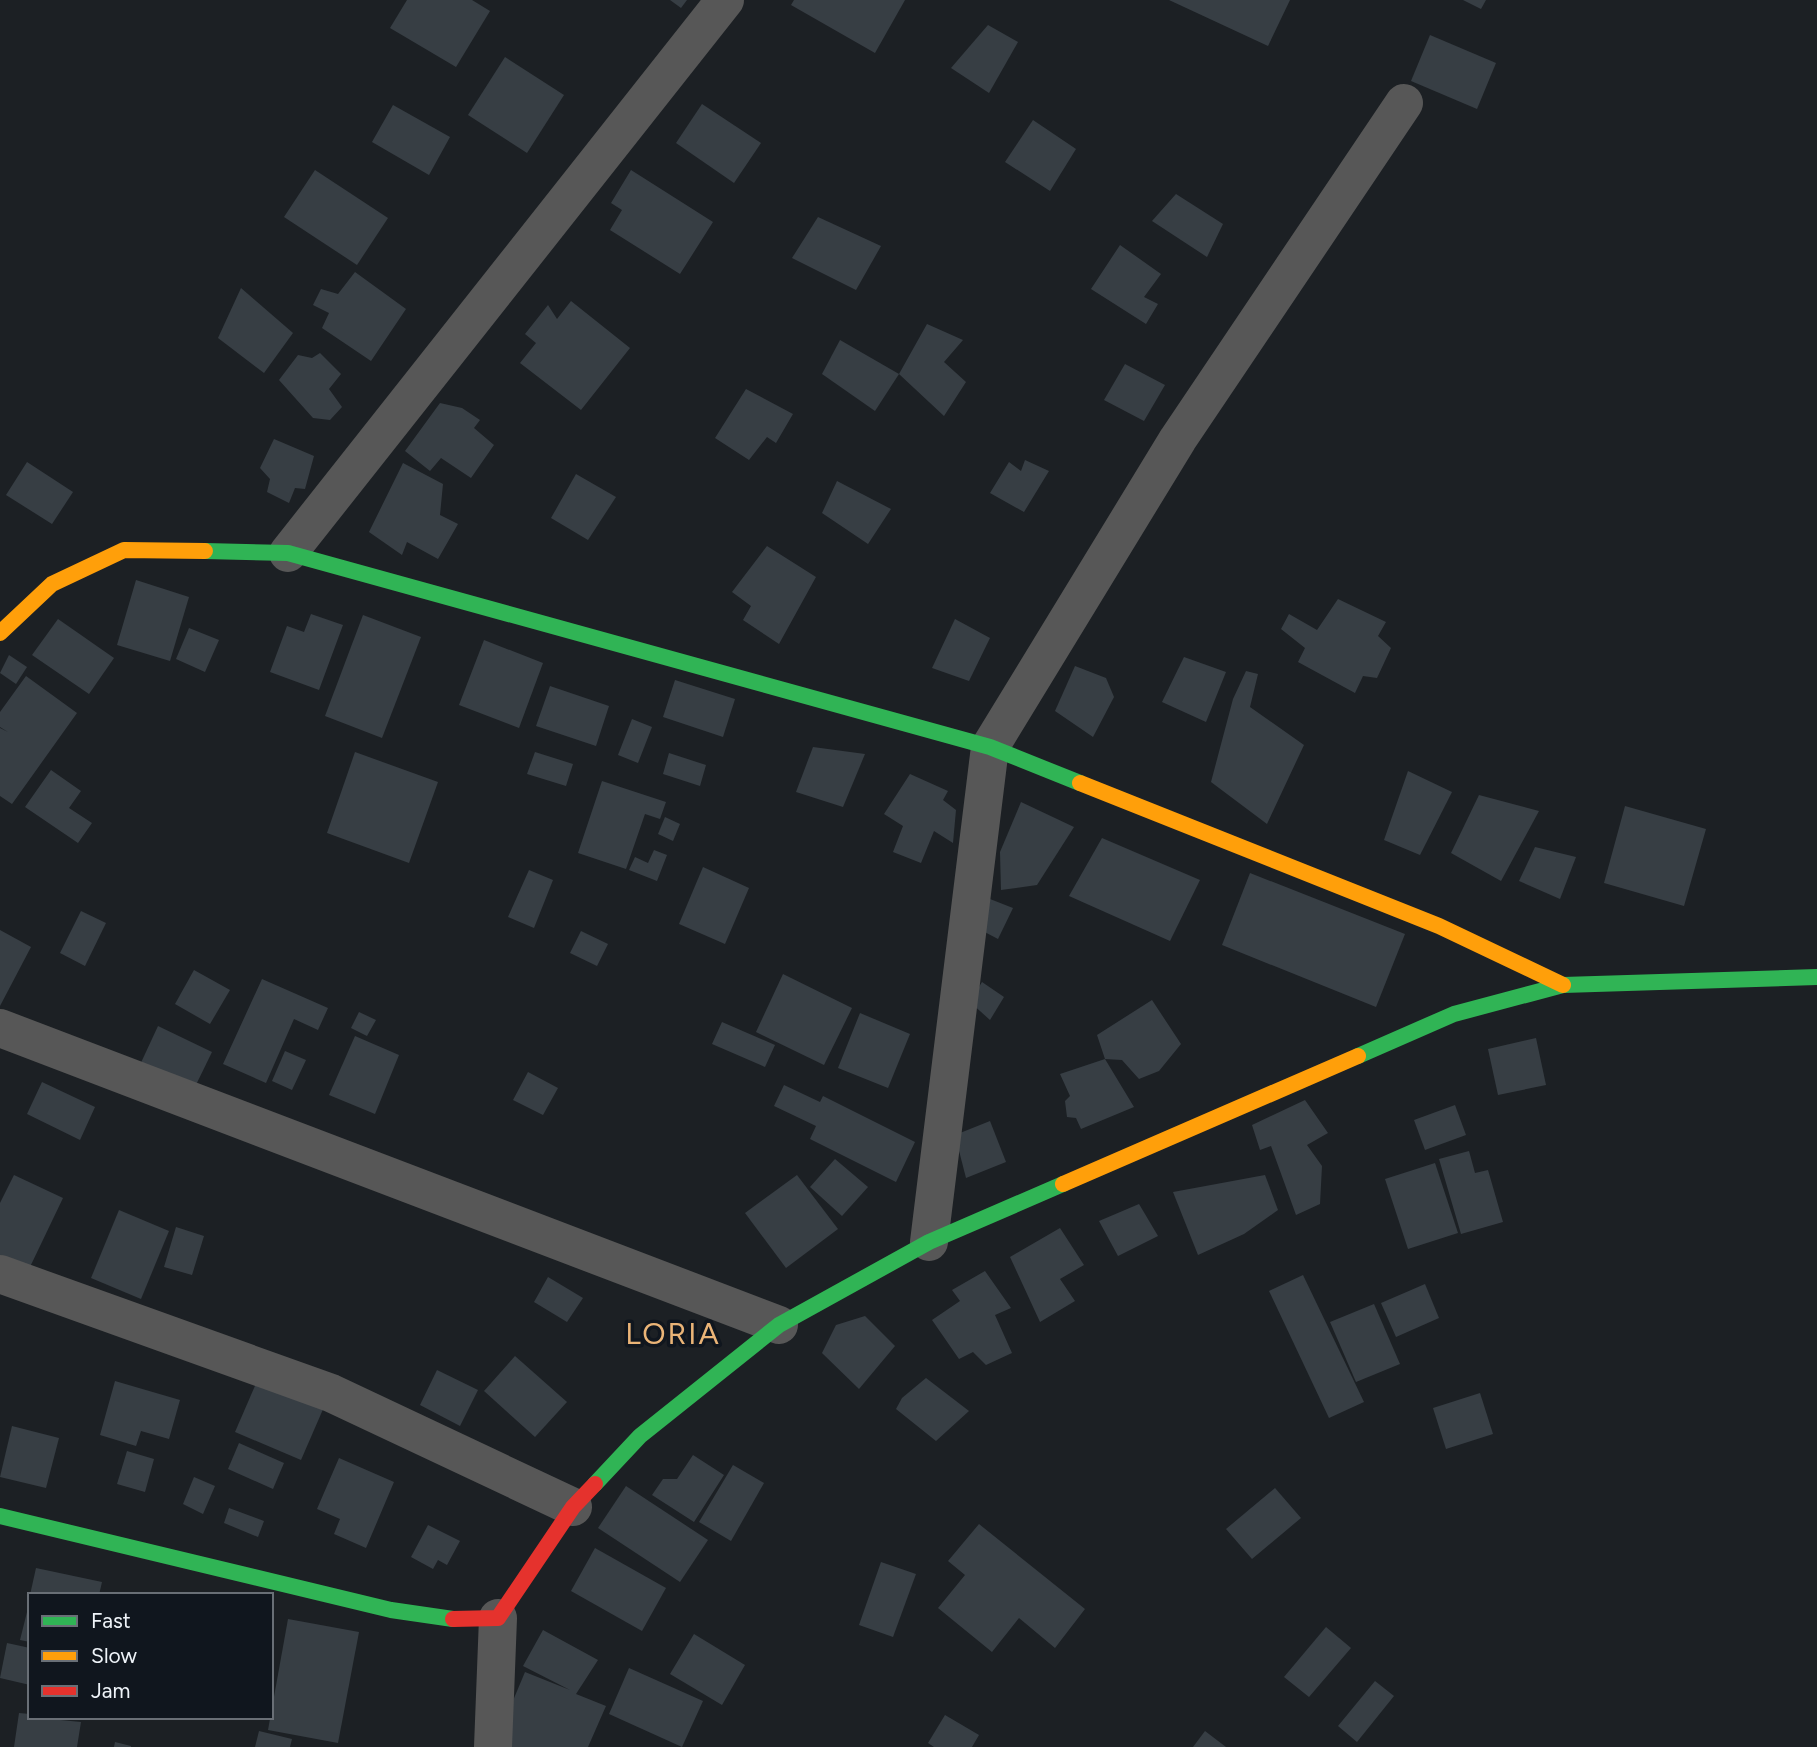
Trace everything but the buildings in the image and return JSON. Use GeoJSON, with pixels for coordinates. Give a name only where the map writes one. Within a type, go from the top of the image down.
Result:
{"type":"FeatureCollection","features":[{"type":"Feature","properties":{"kind":"street"},"geometry":{"type":"LineString","coordinates":[[288,553],[724,0]]}},
{"type":"Feature","properties":{"kind":"street"},"geometry":{"type":"LineString","coordinates":[[929,1242],[990,747],[1178,439],[1404,103]]}},
{"type":"Feature","properties":{"kind":"street"},"geometry":{"type":"LineString","coordinates":[[0,633],[52,584],[124,550],[288,553],[990,747],[1439,926],[1563,985]]}},
{"type":"Feature","properties":{"kind":"street"},"geometry":{"type":"LineString","coordinates":[[493,1747],[498,1618],[573,1507],[640,1436],[779,1325],[929,1242],[1454,1014],[1563,985],[1817,976]]}},
{"type":"Feature","properties":{"kind":"street"},"geometry":{"type":"LineString","coordinates":[[0,1028],[779,1325]]}},
{"type":"Feature","properties":{"kind":"street"},"geometry":{"type":"LineString","coordinates":[[0,1274],[331,1393],[573,1507]]}},
{"type":"Feature","properties":{"kind":"street"},"geometry":{"type":"LineString","coordinates":[[0,1516],[391,1611],[458,1620],[498,1618]]}},
{"type":"Feature","properties":{"kind":"traffic: fast"},"geometry":{"type":"LineString","coordinates":[[205,551],[288,553],[990,747],[1080,783]]}},
{"type":"Feature","properties":{"kind":"traffic: fast"},"geometry":{"type":"LineString","coordinates":[[1358,1056],[1454,1014],[1563,985],[1817,977]]}},
{"type":"Feature","properties":{"kind":"traffic: fast"},"geometry":{"type":"LineString","coordinates":[[595,1484],[640,1436],[779,1325],[929,1242],[1063,1184]]}},
{"type":"Feature","properties":{"kind":"traffic: fast"},"geometry":{"type":"LineString","coordinates":[[0,1516],[391,1610],[453,1619]]}},
{"type":"Feature","properties":{"kind":"traffic: slow"},"geometry":{"type":"LineString","coordinates":[[0,633],[52,584],[124,550],[205,551]]}},
{"type":"Feature","properties":{"kind":"traffic: slow"},"geometry":{"type":"LineString","coordinates":[[1080,783],[1439,926],[1563,985]]}},
{"type":"Feature","properties":{"kind":"traffic: slow"},"geometry":{"type":"LineString","coordinates":[[1063,1184],[1358,1056]]}},
{"type":"Feature","properties":{"kind":"traffic: jam"},"geometry":{"type":"LineString","coordinates":[[453,1619],[498,1618],[573,1507],[595,1484]]}},
{"type":"Feature","properties":{"kind":"district","name":"LORIA"},"geometry":{"type":"Point","coordinates":[673,1333]}}]}
